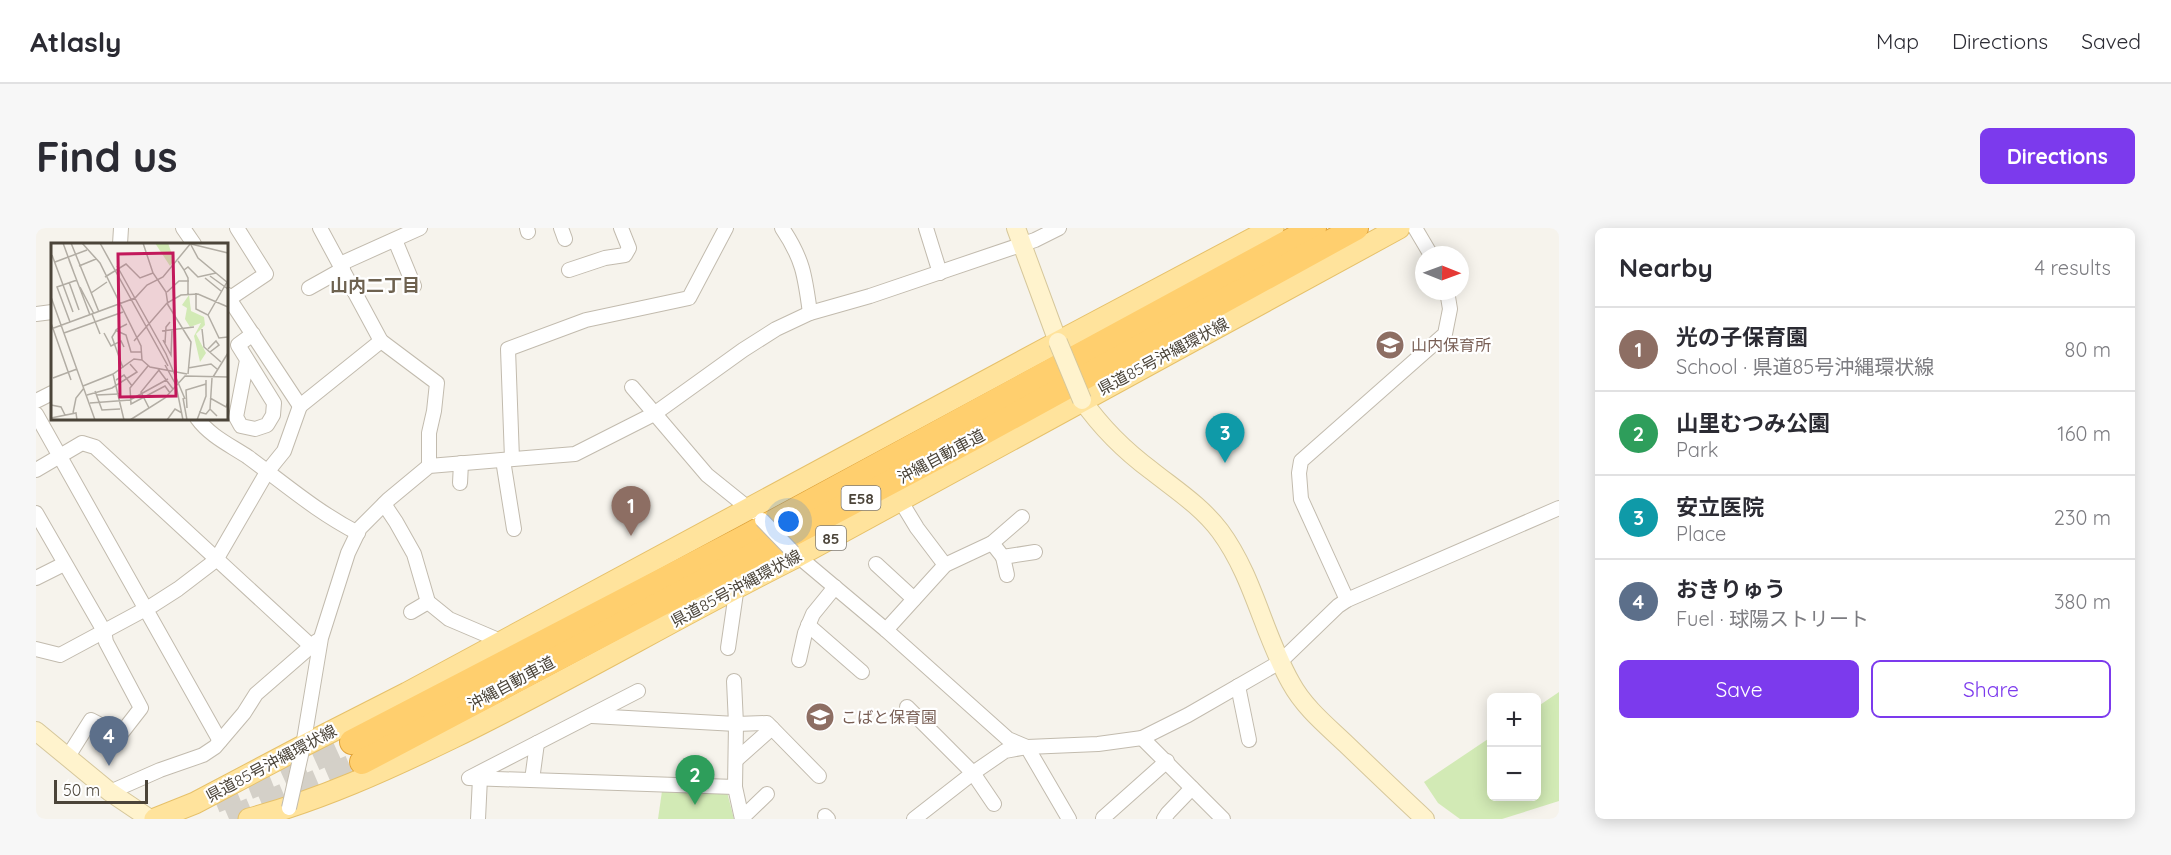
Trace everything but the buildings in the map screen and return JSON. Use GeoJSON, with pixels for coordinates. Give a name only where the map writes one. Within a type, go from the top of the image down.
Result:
{"type":"FeatureCollection","features":[{"type":"Feature","properties":{"kind":"highway","name":"沖縄自動車道"},"geometry":{"type":"LineString","coordinates":[[1314,228],[752,533],[357,752],[970,440],[1356,228]]}},
{"type":"Feature","properties":{"kind":"main road","name":"県道85号沖縄環状線"},"geometry":{"type":"LineString","coordinates":[[155,819],[202,800],[503,642],[756,514],[1058,342],[1273,228]]}},
{"type":"Feature","properties":{"kind":"main road","name":"県道85号沖縄環状線"},"geometry":{"type":"LineString","coordinates":[[249,819],[288,813],[481,724],[900,500],[1399,228]]}},
{"type":"Feature","properties":{"kind":"street"},"geometry":{"type":"LineString","coordinates":[[120,243],[121,228]]}},
{"type":"Feature","properties":{"kind":"street"},"geometry":{"type":"LineString","coordinates":[[183,228],[193,243]]}},
{"type":"Feature","properties":{"kind":"street"},"geometry":{"type":"LineString","coordinates":[[237,228],[266,274],[228,298],[300,406]]}},
{"type":"Feature","properties":{"kind":"street"},"geometry":{"type":"LineString","coordinates":[[320,228],[381,341],[436,383],[434,411],[429,433],[429,466]]}},
{"type":"Feature","properties":{"kind":"street"},"geometry":{"type":"LineString","coordinates":[[309,288],[341,266],[420,228]]}},
{"type":"Feature","properties":{"kind":"street"},"geometry":{"type":"LineString","coordinates":[[569,270],[605,258],[625,255],[630,248],[621,228]]}},
{"type":"Feature","properties":{"kind":"street"},"geometry":{"type":"LineString","coordinates":[[514,528],[507,460],[508,349],[586,320],[690,298],[726,228]]}},
{"type":"Feature","properties":{"kind":"street"},"geometry":{"type":"LineString","coordinates":[[782,228],[797,251],[804,270],[810,313]]}},
{"type":"Feature","properties":{"kind":"street"},"geometry":{"type":"LineString","coordinates":[[797,228],[797,251]]}},
{"type":"Feature","properties":{"kind":"street"},"geometry":{"type":"LineString","coordinates":[[926,228],[940,273]]}},
{"type":"Feature","properties":{"kind":"street"},"geometry":{"type":"LineString","coordinates":[[288,813],[303,746],[316,642],[348,553],[358,533],[384,504],[429,466],[575,454],[654,414],[742,350],[776,329],[810,313],[940,273],[1019,236],[1035,240],[1059,228]]}},
{"type":"Feature","properties":{"kind":"street"},"geometry":{"type":"LineString","coordinates":[[1415,228],[1426,246]]}},
{"type":"Feature","properties":{"kind":"street"},"geometry":{"type":"LineString","coordinates":[[1019,236],[1058,342],[1082,400],[1093,416],[1151,471],[1194,503],[1219,530],[1249,582],[1280,662],[1304,703],[1425,819]]}},
{"type":"Feature","properties":{"kind":"street"},"geometry":{"type":"LineString","coordinates":[[394,240],[414,286]]}},
{"type":"Feature","properties":{"kind":"street"},"geometry":{"type":"LineString","coordinates":[[1347,600],[1301,499],[1299,473],[1301,461],[1445,334],[1450,309],[1448,300]]}},
{"type":"Feature","properties":{"kind":"street"},"geometry":{"type":"LineString","coordinates":[[36,314],[51,312]]}},
{"type":"Feature","properties":{"kind":"street"},"geometry":{"type":"LineString","coordinates":[[247,360],[236,417],[241,426],[255,429],[267,425],[273,415],[274,403],[238,345],[253,334]]}},
{"type":"Feature","properties":{"kind":"street"},"geometry":{"type":"LineString","coordinates":[[36,649],[60,655],[147,608],[178,589],[216,560],[267,472],[284,451],[300,406],[381,341]]}},
{"type":"Feature","properties":{"kind":"street"},"geometry":{"type":"LineString","coordinates":[[632,387],[707,475],[756,514],[796,554],[886,630],[1008,739],[1027,747],[1069,819]]}},
{"type":"Feature","properties":{"kind":"street"},"geometry":{"type":"LineString","coordinates":[[36,401],[51,394]]}},
{"type":"Feature","properties":{"kind":"street"},"geometry":{"type":"LineString","coordinates":[[36,414],[220,741]]}},
{"type":"Feature","properties":{"kind":"street"},"geometry":{"type":"LineString","coordinates":[[198,420],[205,429],[331,519],[358,533]]}},
{"type":"Feature","properties":{"kind":"street"},"geometry":{"type":"LineString","coordinates":[[36,470],[82,443],[95,447],[216,560],[316,642]]}},
{"type":"Feature","properties":{"kind":"street"},"geometry":{"type":"LineString","coordinates":[[460,483],[461,463]]}},
{"type":"Feature","properties":{"kind":"street"},"geometry":{"type":"LineString","coordinates":[[900,500],[917,528],[945,565]]}},
{"type":"Feature","properties":{"kind":"street"},"geometry":{"type":"LineString","coordinates":[[384,504],[414,554],[428,602],[449,619],[503,642]]}},
{"type":"Feature","properties":{"kind":"street"},"geometry":{"type":"LineString","coordinates":[[914,819],[1005,751],[1027,747],[1098,744],[1142,738],[1188,715],[1280,662],[1347,600],[1559,508]]}},
{"type":"Feature","properties":{"kind":"street"},"geometry":{"type":"LineString","coordinates":[[36,513],[104,631],[106,642],[141,708],[120,735],[91,720],[68,758]]}},
{"type":"Feature","properties":{"kind":"street"},"geometry":{"type":"LineString","coordinates":[[886,630],[945,565],[992,543],[1022,517]]}},
{"type":"Feature","properties":{"kind":"street"},"geometry":{"type":"LineString","coordinates":[[992,543],[1003,557],[1007,575]]}},
{"type":"Feature","properties":{"kind":"street"},"geometry":{"type":"LineString","coordinates":[[1003,557],[1035,552]]}},
{"type":"Feature","properties":{"kind":"street"},"geometry":{"type":"LineString","coordinates":[[36,578],[64,564]]}},
{"type":"Feature","properties":{"kind":"street"},"geometry":{"type":"LineString","coordinates":[[876,564],[914,599]]}},
{"type":"Feature","properties":{"kind":"street"},"geometry":{"type":"LineString","coordinates":[[728,648],[737,586]]}},
{"type":"Feature","properties":{"kind":"street"},"geometry":{"type":"LineString","coordinates":[[799,660],[813,614],[835,587]]}},
{"type":"Feature","properties":{"kind":"street"},"geometry":{"type":"LineString","coordinates":[[411,612],[428,602]]}},
{"type":"Feature","properties":{"kind":"street"},"geometry":{"type":"LineString","coordinates":[[808,625],[862,672]]}},
{"type":"Feature","properties":{"kind":"street"},"geometry":{"type":"LineString","coordinates":[[110,792],[160,770],[203,755],[220,741],[244,713],[256,694],[316,642]]}},
{"type":"Feature","properties":{"kind":"street"},"geometry":{"type":"LineString","coordinates":[[734,681],[735,787],[742,818]]}},
{"type":"Feature","properties":{"kind":"street"},"geometry":{"type":"LineString","coordinates":[[1238,686],[1249,740]]}},
{"type":"Feature","properties":{"kind":"street"},"geometry":{"type":"LineString","coordinates":[[638,691],[469,778],[735,787]]}},
{"type":"Feature","properties":{"kind":"street"},"geometry":{"type":"LineString","coordinates":[[908,707],[974,772],[994,804]]}},
{"type":"Feature","properties":{"kind":"street"},"geometry":{"type":"LineString","coordinates":[[590,716],[736,724],[767,723],[819,776]]}},
{"type":"Feature","properties":{"kind":"street"},"geometry":{"type":"LineString","coordinates":[[736,760],[772,728]]}},
{"type":"Feature","properties":{"kind":"street"},"geometry":{"type":"LineString","coordinates":[[36,731],[110,792],[150,819]]}},
{"type":"Feature","properties":{"kind":"street"},"geometry":{"type":"LineString","coordinates":[[1142,738],[1223,819]]}},
{"type":"Feature","properties":{"kind":"street"},"geometry":{"type":"LineString","coordinates":[[532,780],[537,743]]}},
{"type":"Feature","properties":{"kind":"street"},"geometry":{"type":"LineString","coordinates":[[1103,818],[1167,761]]}},
{"type":"Feature","properties":{"kind":"street"},"geometry":{"type":"LineString","coordinates":[[478,819],[480,778]]}},
{"type":"Feature","properties":{"kind":"street"},"geometry":{"type":"LineString","coordinates":[[1164,819],[1192,788]]}},
{"type":"Feature","properties":{"kind":"street"},"geometry":{"type":"LineString","coordinates":[[742,818],[767,794]]}},
{"type":"Feature","properties":{"kind":"green space"},"geometry":{"type":"Polygon","coordinates":[[[1559,692],[1559,801],[1502,819],[1460,819],[1438,803],[1424,782],[1487,740],[1487,801],[1541,801],[1541,704],[1559,692]]]}},
{"type":"Feature","properties":{"kind":"green space"},"geometry":{"type":"Polygon","coordinates":[[[726,788],[734,819],[658,819],[662,791],[726,788]]]}},
{"type":"Feature","properties":{"kind":"tunnel"},"geometry":{"type":"LineString","coordinates":[[215,801],[352,742]]}},
{"type":"Feature","properties":{"kind":"tunnel"},"geometry":{"type":"LineString","coordinates":[[229,819],[362,762]]}},
{"type":"Feature","properties":{"kind":"place","name":"山内保育所"},"geometry":{"type":"Point","coordinates":[1390,345]}},
{"type":"Feature","properties":{"kind":"place","name":"安立医院"},"geometry":{"type":"Point","coordinates":[1225,463]}},
{"type":"Feature","properties":{"kind":"place","name":"光の子保育園"},"geometry":{"type":"Point","coordinates":[631,536]}},
{"type":"Feature","properties":{"kind":"place","name":"こばと保育園"},"geometry":{"type":"Point","coordinates":[820,717]}},
{"type":"Feature","properties":{"kind":"place","name":"おきりゅう"},"geometry":{"type":"Point","coordinates":[109,766]}},
{"type":"Feature","properties":{"kind":"place","name":"山里むつみ公園"},"geometry":{"type":"Point","coordinates":[695,805]}},
{"type":"Feature","properties":{"kind":"district","name":"山内二丁目"},"geometry":{"type":"Point","coordinates":[375,285]}}]}
